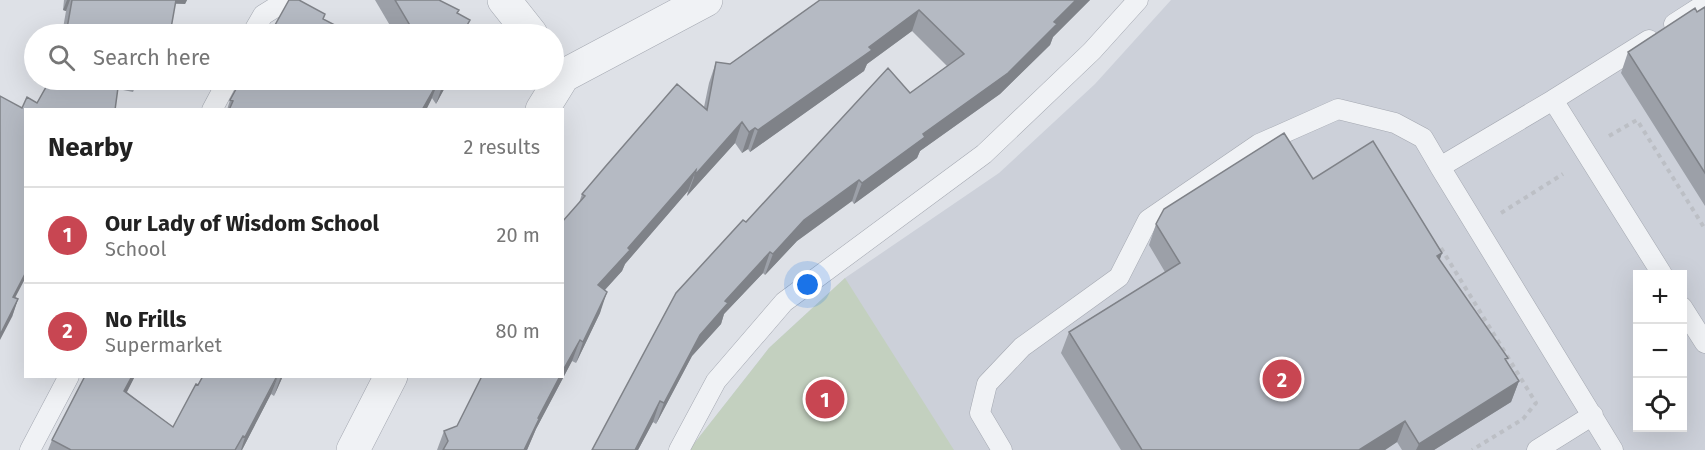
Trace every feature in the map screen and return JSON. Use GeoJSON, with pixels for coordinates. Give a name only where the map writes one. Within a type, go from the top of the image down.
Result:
{"type":"FeatureCollection","features":[{"type":"Feature","properties":{"kind":"street"},"geometry":{"type":"LineString","coordinates":[[504,0],[523,24]]}},
{"type":"Feature","properties":{"kind":"street"},"geometry":{"type":"LineString","coordinates":[[564,66],[706,0]]}},
{"type":"Feature","properties":{"kind":"street"},"geometry":{"type":"LineString","coordinates":[[543,108],[550,90]]}},
{"type":"Feature","properties":{"kind":"street"},"geometry":{"type":"LineString","coordinates":[[353,450],[390,378]]}},
{"type":"Feature","properties":{"kind":"lane"},"geometry":{"type":"LineString","coordinates":[[258,24],[263,15],[287,0]]}},
{"type":"Feature","properties":{"kind":"lane"},"geometry":{"type":"LineString","coordinates":[[679,450],[716,381],[784,302],[984,154],[1092,51],[1138,0]]}},
{"type":"Feature","properties":{"kind":"lane"},"geometry":{"type":"LineString","coordinates":[[1440,167],[1553,100],[1705,4]]}},
{"type":"Feature","properties":{"kind":"lane"},"geometry":{"type":"LineString","coordinates":[[213,108],[223,90]]}},
{"type":"Feature","properties":{"kind":"lane"},"geometry":{"type":"LineString","coordinates":[[1553,100],[1659,270]]}},
{"type":"Feature","properties":{"kind":"lane"},"geometry":{"type":"LineString","coordinates":[[1002,450],[980,413],[987,384],[1022,347],[1119,278],[1148,220],[1259,144],[1338,108],[1395,123],[1423,138],[1614,450]]}},
{"type":"Feature","properties":{"kind":"lane"},"geometry":{"type":"LineString","coordinates":[[1687,314],[1705,343]]}},
{"type":"Feature","properties":{"kind":"lane"},"geometry":{"type":"LineString","coordinates":[[30,450],[68,378]]}},
{"type":"Feature","properties":{"kind":"lane"},"geometry":{"type":"LineString","coordinates":[[1537,450],[1593,415]]}},
{"type":"Feature","properties":{"kind":"path"},"geometry":{"type":"LineString","coordinates":[[1609,136],[1636,120],[1705,229]]}},
{"type":"Feature","properties":{"kind":"path"},"geometry":{"type":"LineString","coordinates":[[1500,213],[1569,171]]}},
{"type":"Feature","properties":{"kind":"path"},"geometry":{"type":"LineString","coordinates":[[1441,248],[1536,403],[1523,419],[1472,450]]}},
{"type":"Feature","properties":{"kind":"shaded area"},"geometry":{"type":"Polygon","coordinates":[[[1171,0],[1705,0],[1705,450],[689,450],[769,348],[845,278],[999,173],[1095,84],[1171,0]]]}},
{"type":"Feature","properties":{"kind":"green space"},"geometry":{"type":"Polygon","coordinates":[[[845,278],[954,450],[689,450],[769,348],[845,278]]]}},
{"type":"Feature","properties":{"kind":"building"},"geometry":{"type":"Polygon","coordinates":[[[72,0],[176,0],[172,24],[68,24],[72,0]]]}},
{"type":"Feature","properties":{"kind":"building"},"geometry":{"type":"Polygon","coordinates":[[[289,0],[299,0],[325,14],[323,19],[333,24],[276,24],[289,0]]]}},
{"type":"Feature","properties":{"kind":"building"},"geometry":{"type":"Polygon","coordinates":[[[395,0],[439,0],[459,10],[457,13],[470,20],[468,24],[409,24],[395,0]]]}},
{"type":"Feature","properties":{"kind":"building"},"geometry":{"type":"Polygon","coordinates":[[[820,0],[1076,0],[1054,22],[1057,24],[1008,73],[923,134],[925,137],[862,183],[859,180],[804,220],[773,254],[770,252],[725,301],[728,303],[700,335],[664,403],[660,401],[635,450],[592,450],[676,293],[743,220],[746,222],[888,68],[910,93],[964,54],[919,10],[869,47],[872,50],[758,130],[755,128],[749,132],[742,122],[695,175],[696,170],[598,285],[607,292],[583,342],[580,340],[564,368],[564,220],[585,196],[582,194],[677,84],[707,110],[716,62],[730,64],[820,0]]]}},
{"type":"Feature","properties":{"kind":"building"},"geometry":{"type":"Polygon","coordinates":[[[1705,7],[1705,173],[1628,52],[1695,8],[1697,12],[1705,7]]]}},
{"type":"Feature","properties":{"kind":"building"},"geometry":{"type":"Polygon","coordinates":[[[44,90],[118,90],[115,108],[24,108],[24,276],[13,297],[18,299],[0,335],[0,96],[22,108],[27,97],[37,103],[44,90]]]}},
{"type":"Feature","properties":{"kind":"building"},"geometry":{"type":"Polygon","coordinates":[[[236,90],[433,90],[423,108],[230,108],[233,101],[230,100],[236,90]]]}},
{"type":"Feature","properties":{"kind":"building"},"geometry":{"type":"Polygon","coordinates":[[[1284,133],[1313,179],[1373,141],[1442,253],[1437,256],[1508,358],[1505,359],[1519,381],[1419,444],[1405,421],[1359,450],[1142,450],[1069,332],[1180,263],[1156,224],[1164,209],[1284,133]]]}},
{"type":"Feature","properties":{"kind":"building"},"geometry":{"type":"Polygon","coordinates":[[[84,378],[131,378],[124,391],[173,427],[196,384],[198,385],[202,378],[276,378],[245,437],[243,436],[235,450],[71,450],[52,440],[84,378]]]}},
{"type":"Feature","properties":{"kind":"building"},"geometry":{"type":"Polygon","coordinates":[[[481,378],[559,378],[524,450],[443,450],[448,441],[444,431],[457,426],[481,378]]]}},
{"type":"Feature","properties":{"kind":"place","name":"No Frills"},"geometry":{"type":"Point","coordinates":[1282,379]}},
{"type":"Feature","properties":{"kind":"place","name":"Our Lady of Wisdom School"},"geometry":{"type":"Point","coordinates":[825,399]}}]}
